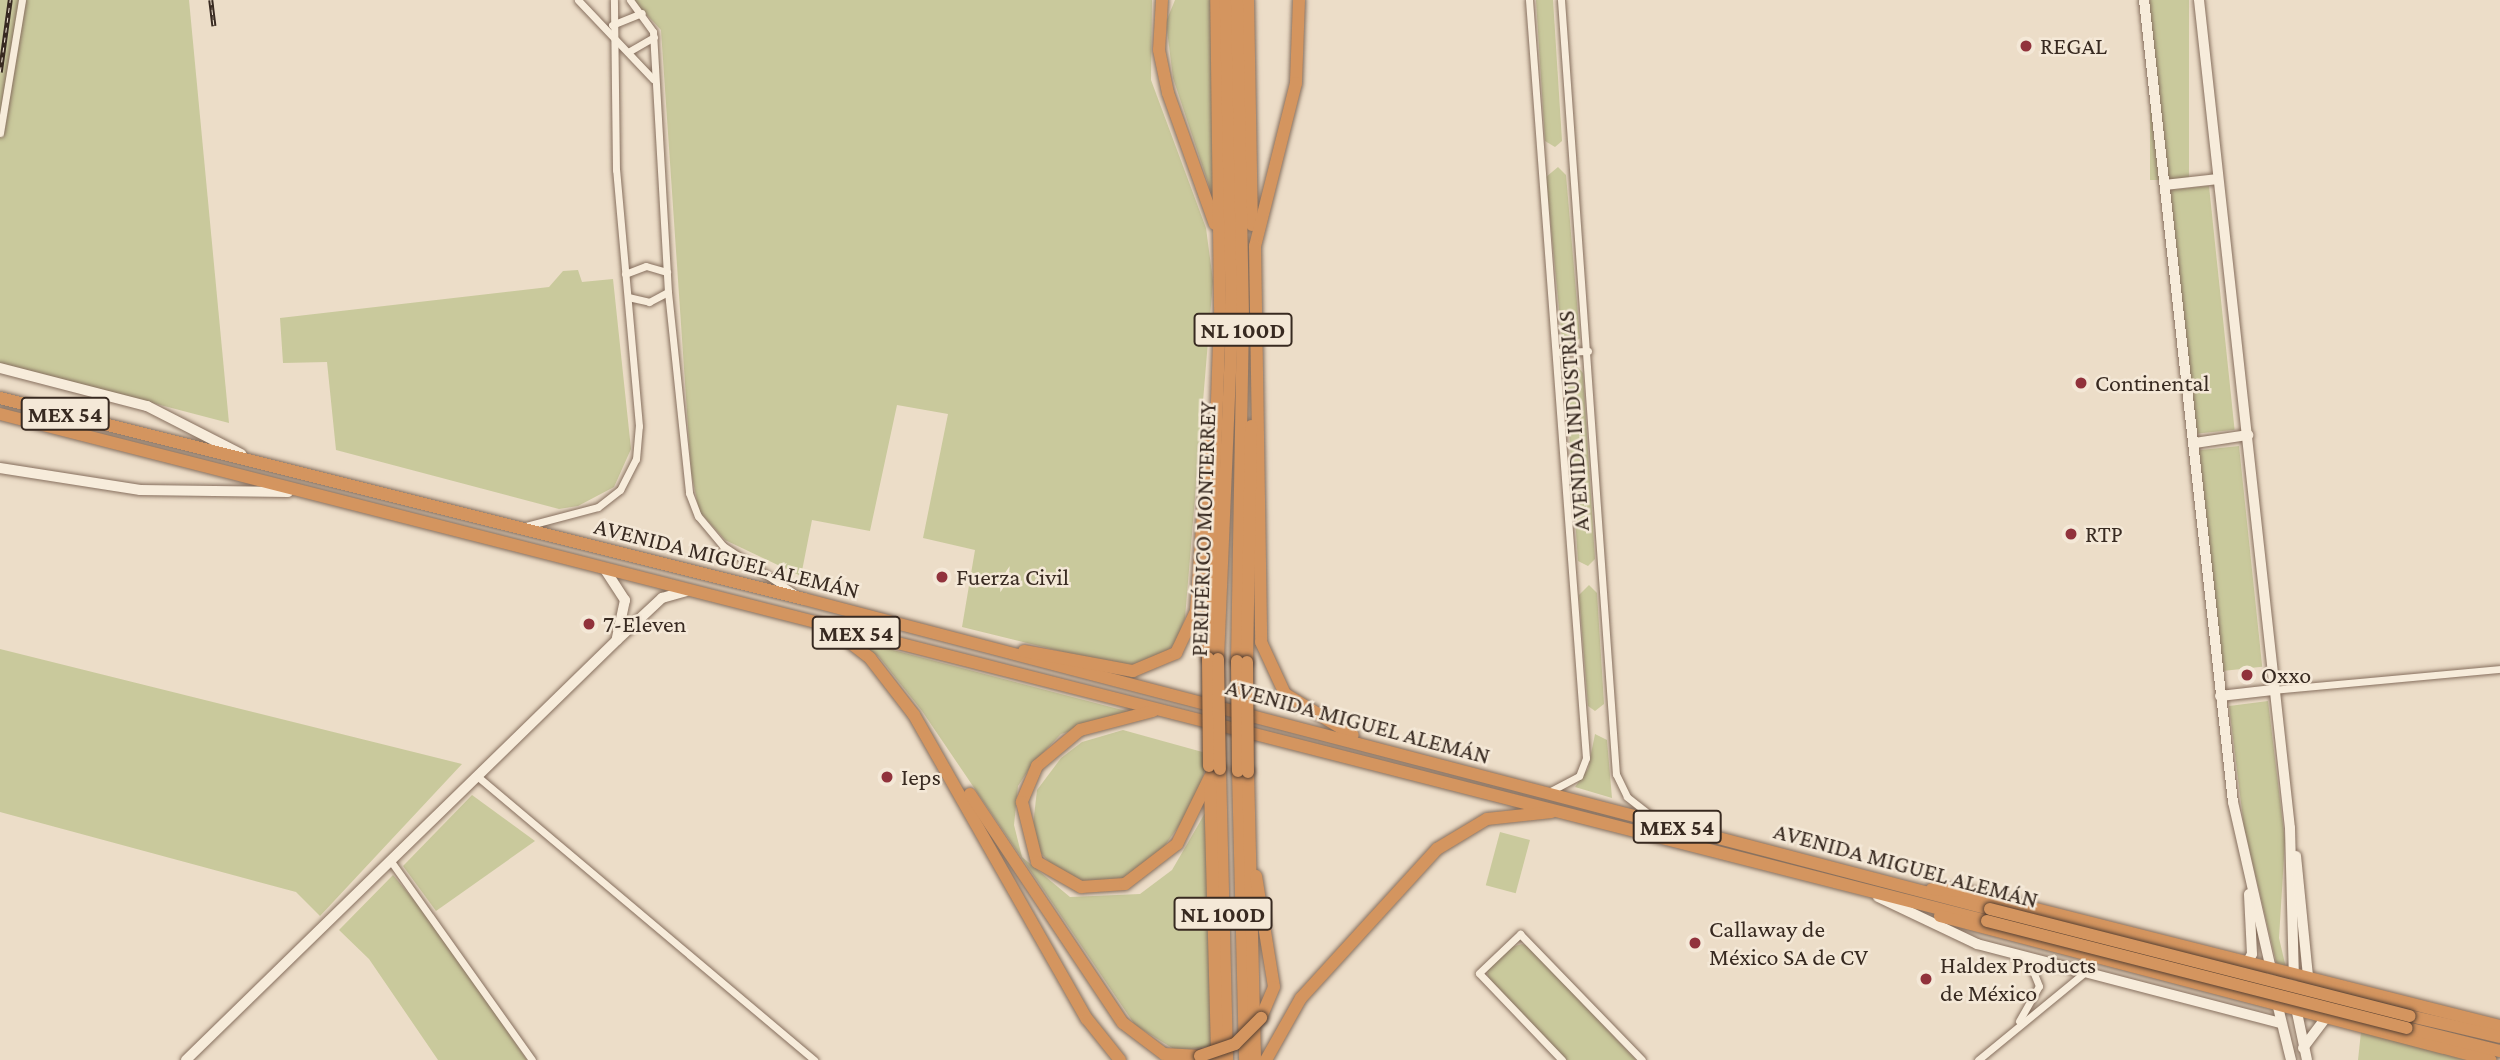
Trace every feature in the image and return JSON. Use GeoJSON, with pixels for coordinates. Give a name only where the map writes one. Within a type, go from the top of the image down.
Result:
{"type":"FeatureCollection","features":[{"type":"Feature","properties":{"kind":"highway"},"geometry":{"type":"LineString","coordinates":[[1162,0],[1158,31],[1165,82],[1207,196],[1219,252]]}},
{"type":"Feature","properties":{"kind":"highway"},"geometry":{"type":"LineString","coordinates":[[1213,659],[1219,252],[1216,0]]}},
{"type":"Feature","properties":{"kind":"highway","name":"PERIFÉRICO MONTERREY"},"geometry":{"type":"LineString","coordinates":[[1226,0],[1232,322],[1213,659],[1213,771],[1227,1060]]}},
{"type":"Feature","properties":{"kind":"highway","name":"PERIFÉRICO MONTERREY"},"geometry":{"type":"LineString","coordinates":[[1237,0],[1243,328],[1245,1060]]}},
{"type":"Feature","properties":{"kind":"highway"},"geometry":{"type":"LineString","coordinates":[[1248,0],[1263,653],[1294,704],[1365,743]]}},
{"type":"Feature","properties":{"kind":"highway"},"geometry":{"type":"LineString","coordinates":[[1255,246],[1296,83],[1298,0]]}},
{"type":"Feature","properties":{"kind":"highway"},"geometry":{"type":"LineString","coordinates":[[1242,661],[1256,341]]}},
{"type":"Feature","properties":{"kind":"highway"},"geometry":{"type":"LineString","coordinates":[[1010,654],[1042,652],[1133,671],[1167,661],[1184,644],[1196,611],[1217,371]]}},
{"type":"Feature","properties":{"kind":"highway","name":"AVENIDA MIGUEL ALEMÁN"},"geometry":{"type":"LineString","coordinates":[[0,398],[521,527],[1365,743],[1925,891],[1988,915]]}},
{"type":"Feature","properties":{"kind":"highway","name":"AVENIDA MIGUEL ALEMÁN"},"geometry":{"type":"LineString","coordinates":[[0,414],[347,500],[605,570],[1588,816],[1901,898],[1988,915],[2409,1022],[2500,1051]]}},
{"type":"Feature","properties":{"kind":"highway"},"geometry":{"type":"LineString","coordinates":[[822,624],[880,669],[1123,1023],[1164,1054],[1200,1056],[1235,1044],[1261,1018],[1274,987],[1249,836]]}},
{"type":"Feature","properties":{"kind":"highway"},"geometry":{"type":"LineString","coordinates":[[1162,710],[1089,726],[1037,765],[1022,802],[1026,839],[1037,862],[1081,887],[1125,884],[1177,844],[1213,771]]}},
{"type":"Feature","properties":{"kind":"highway"},"geometry":{"type":"LineString","coordinates":[[1213,771],[1217,1060]]}},
{"type":"Feature","properties":{"kind":"highway"},"geometry":{"type":"LineString","coordinates":[[1243,771],[1249,836],[1255,1060]]}},
{"type":"Feature","properties":{"kind":"highway"},"geometry":{"type":"LineString","coordinates":[[955,779],[1087,1019],[1120,1060]]}},
{"type":"Feature","properties":{"kind":"highway"},"geometry":{"type":"LineString","coordinates":[[1266,1060],[1301,998],[1449,839],[1515,813],[1588,816]]}},
{"type":"Feature","properties":{"kind":"highway"},"geometry":{"type":"LineString","coordinates":[[1925,891],[1958,889],[2500,1026]]}},
{"type":"Feature","properties":{"kind":"highway"},"geometry":{"type":"LineString","coordinates":[[1901,898],[1968,926],[2490,1060]]}},
{"type":"Feature","properties":{"kind":"highway"},"geometry":{"type":"LineString","coordinates":[[2236,996],[2257,984],[2245,963]]}},
{"type":"Feature","properties":{"kind":"highway"},"geometry":{"type":"LineString","coordinates":[[2326,1018],[2322,1001],[2330,982]]}},
{"type":"Feature","properties":{"kind":"highway","name":"AVENIDA MIGUEL ALEMÁN"},"geometry":{"type":"LineString","coordinates":[[2409,1022],[2500,1037]]}},
{"type":"Feature","properties":{"kind":"street"},"geometry":{"type":"LineString","coordinates":[[0,133],[22,0]]}},
{"type":"Feature","properties":{"kind":"street"},"geometry":{"type":"LineString","coordinates":[[579,0],[653,79]]}},
{"type":"Feature","properties":{"kind":"street"},"geometry":{"type":"LineString","coordinates":[[521,527],[598,507],[630,476],[639,435],[625,274],[612,34],[614,0]]}},
{"type":"Feature","properties":{"kind":"street"},"geometry":{"type":"LineString","coordinates":[[630,0],[642,13],[654,37],[653,79],[668,292],[685,472],[698,516],[723,546],[804,599]]}},
{"type":"Feature","properties":{"kind":"street","name":"AVENIDA INDUSTRIAS"},"geometry":{"type":"LineString","coordinates":[[1529,0],[1586,762],[1576,779],[1548,792]]}},
{"type":"Feature","properties":{"kind":"street","name":"AVENIDA INDUSTRIAS"},"geometry":{"type":"LineString","coordinates":[[1561,0],[1616,774],[1627,797],[1658,822]]}},
{"type":"Feature","properties":{"kind":"street"},"geometry":{"type":"LineString","coordinates":[[2144,0],[2195,443],[2220,696],[2253,940],[2245,963]]}},
{"type":"Feature","properties":{"kind":"street"},"geometry":{"type":"LineString","coordinates":[[2199,0],[2248,435],[2273,690],[2308,977]]}},
{"type":"Feature","properties":{"kind":"street"},"geometry":{"type":"LineString","coordinates":[[612,25],[642,13]]}},
{"type":"Feature","properties":{"kind":"street"},"geometry":{"type":"LineString","coordinates":[[628,52],[654,37]]}},
{"type":"Feature","properties":{"kind":"street"},"geometry":{"type":"LineString","coordinates":[[2165,184],[2218,179]]}},
{"type":"Feature","properties":{"kind":"street"},"geometry":{"type":"LineString","coordinates":[[625,274],[646,266],[667,272]]}},
{"type":"Feature","properties":{"kind":"street"},"geometry":{"type":"LineString","coordinates":[[628,297],[649,302],[668,292]]}},
{"type":"Feature","properties":{"kind":"street"},"geometry":{"type":"LineString","coordinates":[[1557,352],[1588,351]]}},
{"type":"Feature","properties":{"kind":"street"},"geometry":{"type":"LineString","coordinates":[[0,368],[147,406],[261,463]]}},
{"type":"Feature","properties":{"kind":"street"},"geometry":{"type":"LineString","coordinates":[[2195,443],[2248,435]]}},
{"type":"Feature","properties":{"kind":"street"},"geometry":{"type":"LineString","coordinates":[[0,468],[140,490],[265,490],[347,500]]}},
{"type":"Feature","properties":{"kind":"street"},"geometry":{"type":"LineString","coordinates":[[605,570],[625,600],[617,640]]}},
{"type":"Feature","properties":{"kind":"street"},"geometry":{"type":"LineString","coordinates":[[186,1060],[617,640],[666,595],[692,592]]}},
{"type":"Feature","properties":{"kind":"street"},"geometry":{"type":"LineString","coordinates":[[2220,696],[2500,669]]}},
{"type":"Feature","properties":{"kind":"street"},"geometry":{"type":"LineString","coordinates":[[477,776],[814,1060]]}},
{"type":"Feature","properties":{"kind":"street"},"geometry":{"type":"LineString","coordinates":[[2290,828],[2295,1012],[2307,1060]]}},
{"type":"Feature","properties":{"kind":"street"},"geometry":{"type":"LineString","coordinates":[[390,860],[532,1060]]}},
{"type":"Feature","properties":{"kind":"street"},"geometry":{"type":"LineString","coordinates":[[2244,862],[2272,970],[2276,1007],[2291,1060]]}},
{"type":"Feature","properties":{"kind":"street"},"geometry":{"type":"LineString","coordinates":[[1862,887],[1958,936],[2280,1023]]}},
{"type":"Feature","properties":{"kind":"street"},"geometry":{"type":"LineString","coordinates":[[1562,1060],[1479,973],[1520,934],[1642,1060]]}},
{"type":"Feature","properties":{"kind":"street"},"geometry":{"type":"LineString","coordinates":[[2015,953],[2033,963],[2040,979],[2018,1022]]}},
{"type":"Feature","properties":{"kind":"street"},"geometry":{"type":"LineString","coordinates":[[1978,1060],[2071,977],[2094,971]]}},
{"type":"Feature","properties":{"kind":"street"},"geometry":{"type":"LineString","coordinates":[[2135,982],[2169,978]]}},
{"type":"Feature","properties":{"kind":"street"},"geometry":{"type":"LineString","coordinates":[[2303,1048],[2326,1018]]}},
{"type":"Feature","properties":{"kind":"green space"},"geometry":{"type":"Polygon","coordinates":[[[0,0],[189,0],[229,423],[0,363],[0,0]]]}},
{"type":"Feature","properties":{"kind":"green space"},"geometry":{"type":"Polygon","coordinates":[[[633,0],[1152,0],[1151,80],[1206,228],[1213,281],[1185,618],[1176,642],[1159,659],[1128,668],[962,627],[975,550],[923,538],[948,414],[897,405],[870,531],[812,520],[801,576],[725,540],[699,511],[691,471],[661,30],[633,0]]]}},
{"type":"Feature","properties":{"kind":"green space"},"geometry":{"type":"Polygon","coordinates":[[[1175,0],[1211,0],[1218,213],[1173,78],[1166,22],[1175,0]]]}},
{"type":"Feature","properties":{"kind":"green space"},"geometry":{"type":"Polygon","coordinates":[[[1536,0],[1553,0],[1562,141],[1555,147],[1545,141],[1536,0]]]}},
{"type":"Feature","properties":{"kind":"green space"},"geometry":{"type":"Polygon","coordinates":[[[2150,0],[2189,0],[2189,180],[2150,180],[2150,0]]]}},
{"type":"Feature","properties":{"kind":"green space"},"geometry":{"type":"Polygon","coordinates":[[[1558,167],[1566,175],[1580,338],[1572,345],[1562,339],[1546,177],[1558,167]]]}},
{"type":"Feature","properties":{"kind":"green space"},"geometry":{"type":"Polygon","coordinates":[[[2209,186],[2235,430],[2196,434],[2170,190],[2209,186]]]}},
{"type":"Feature","properties":{"kind":"green space"},"geometry":{"type":"Polygon","coordinates":[[[578,270],[582,282],[613,279],[631,449],[614,487],[578,506],[559,509],[336,450],[327,362],[283,363],[280,318],[549,287],[563,271],[578,270]]]}},
{"type":"Feature","properties":{"kind":"green space"},"geometry":{"type":"Polygon","coordinates":[[[1575,364],[1583,373],[1595,559],[1588,566],[1578,561],[1565,374],[1575,364]]]}},
{"type":"Feature","properties":{"kind":"green space"},"geometry":{"type":"Polygon","coordinates":[[[2239,446],[2262,667],[2222,671],[2199,450],[2239,446]]]}},
{"type":"Feature","properties":{"kind":"green space"},"geometry":{"type":"Polygon","coordinates":[[[1589,585],[1597,593],[1604,704],[1595,711],[1588,706],[1579,595],[1589,585]]]}},
{"type":"Feature","properties":{"kind":"green space"},"geometry":{"type":"Polygon","coordinates":[[[855,640],[1130,712],[1061,734],[1033,763],[1018,786],[1014,825],[1022,857],[1070,897],[1140,894],[1172,870],[1208,808],[1212,1046],[1177,1051],[1135,1025],[922,711],[879,657],[855,640]]]}},
{"type":"Feature","properties":{"kind":"green space"},"geometry":{"type":"Polygon","coordinates":[[[0,649],[462,764],[320,916],[296,892],[0,812],[0,649]]]}},
{"type":"Feature","properties":{"kind":"green space"},"geometry":{"type":"Polygon","coordinates":[[[2268,701],[2285,841],[2279,938],[2286,968],[2277,966],[2244,827],[2229,706],[2268,701]]]}},
{"type":"Feature","properties":{"kind":"green space"},"geometry":{"type":"Polygon","coordinates":[[[1123,730],[1206,753],[1204,773],[1193,806],[1151,865],[1114,884],[1083,882],[1054,868],[1040,852],[1032,834],[1037,790],[1061,758],[1082,742],[1123,730]]]}},
{"type":"Feature","properties":{"kind":"green space"},"geometry":{"type":"Polygon","coordinates":[[[1595,734],[1607,740],[1612,798],[1575,787],[1588,769],[1595,734]]]}},
{"type":"Feature","properties":{"kind":"green space"},"geometry":{"type":"Polygon","coordinates":[[[472,795],[535,841],[436,911],[403,866],[472,795]]]}},
{"type":"Feature","properties":{"kind":"green space"},"geometry":{"type":"Polygon","coordinates":[[[1500,832],[1530,840],[1516,893],[1486,885],[1500,832]]]}},
{"type":"Feature","properties":{"kind":"green space"},"geometry":{"type":"Polygon","coordinates":[[[393,875],[434,924],[527,1060],[438,1060],[369,959],[339,930],[393,875]]]}},
{"type":"Feature","properties":{"kind":"green space"},"geometry":{"type":"Polygon","coordinates":[[[1522,944],[1528,946],[1636,1060],[1567,1060],[1488,977],[1487,969],[1508,948],[1522,944]]]}},
{"type":"Feature","properties":{"kind":"green space"},"geometry":{"type":"Polygon","coordinates":[[[2361,1032],[2471,1060],[2358,1060],[2361,1032]]]}},
{"type":"Feature","properties":{"kind":"railway"},"geometry":{"type":"LineString","coordinates":[[0,72],[10,0]]}},
{"type":"Feature","properties":{"kind":"railway"},"geometry":{"type":"LineString","coordinates":[[211,0],[214,26]]}},
{"type":"Feature","properties":{"kind":"place","name":"REGAL"},"geometry":{"type":"Point","coordinates":[2026,46]}},
{"type":"Feature","properties":{"kind":"place","name":"Continental"},"geometry":{"type":"Point","coordinates":[2081,383]}},
{"type":"Feature","properties":{"kind":"place","name":"RTP"},"geometry":{"type":"Point","coordinates":[2071,534]}},
{"type":"Feature","properties":{"kind":"place","name":"Fuerza Civil"},"geometry":{"type":"Point","coordinates":[942,577]}},
{"type":"Feature","properties":{"kind":"place","name":"7-Eleven"},"geometry":{"type":"Point","coordinates":[589,624]}},
{"type":"Feature","properties":{"kind":"place","name":"Oxxo"},"geometry":{"type":"Point","coordinates":[2247,675]}},
{"type":"Feature","properties":{"kind":"place","name":"Ieps"},"geometry":{"type":"Point","coordinates":[887,777]}},
{"type":"Feature","properties":{"kind":"place","name":"Callaway de México SA de CV"},"geometry":{"type":"Point","coordinates":[1695,943]}},
{"type":"Feature","properties":{"kind":"place","name":"Haldex Products de México"},"geometry":{"type":"Point","coordinates":[1926,979]}}]}
